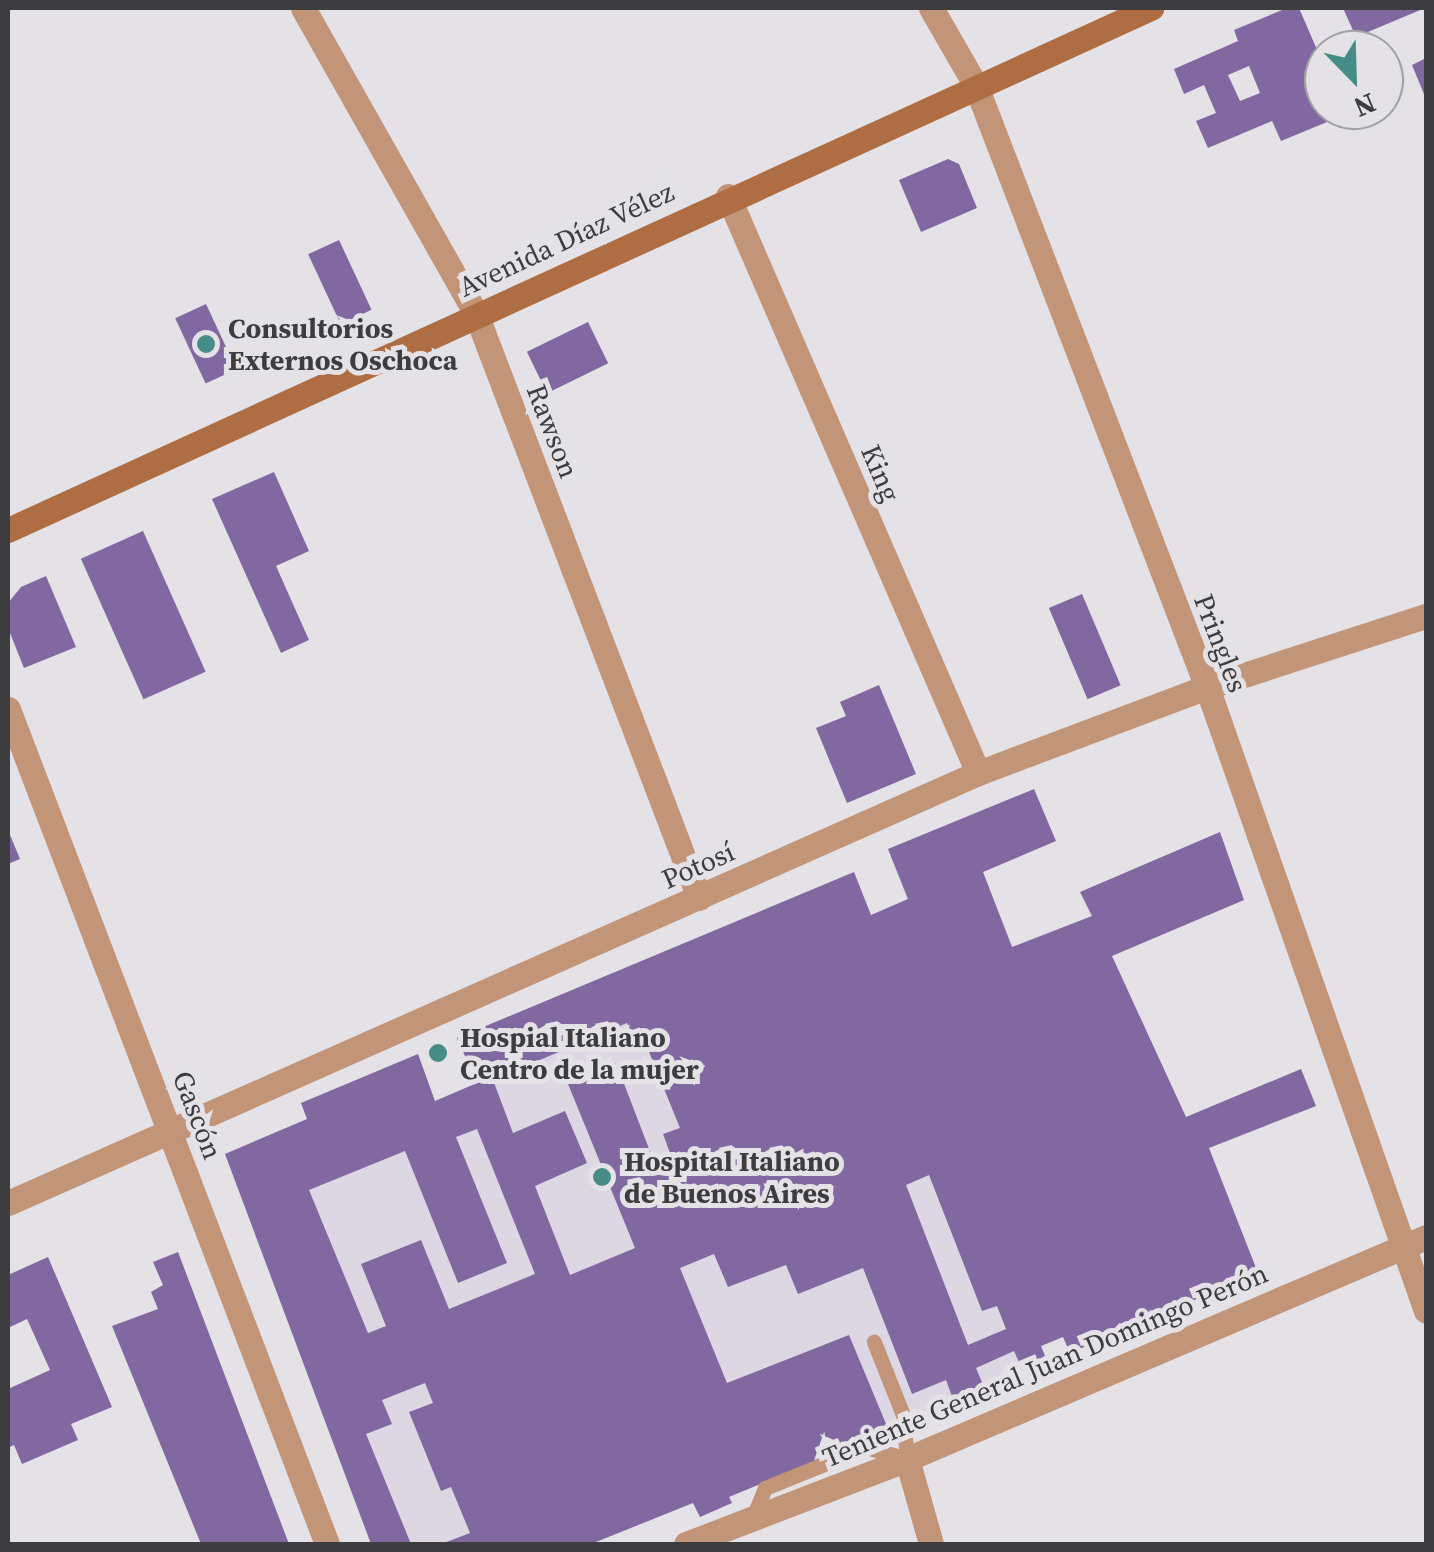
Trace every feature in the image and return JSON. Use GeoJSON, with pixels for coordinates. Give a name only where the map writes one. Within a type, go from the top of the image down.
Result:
{"type":"FeatureCollection","features":[{"type":"Feature","properties":{"kind":"main road","name":"Avenida Díaz Vélez"},"geometry":{"type":"LineString","coordinates":[[8,530],[728,196],[1152,8]]}},
{"type":"Feature","properties":{"kind":"street","name":"Rawson"},"geometry":{"type":"LineString","coordinates":[[304,8],[476,314],[700,898]]}},
{"type":"Feature","properties":{"kind":"street","name":"Pringles"},"geometry":{"type":"LineString","coordinates":[[931,8],[976,86],[1417,1242],[1426,1312]]}},
{"type":"Feature","properties":{"kind":"street","name":"King"},"geometry":{"type":"LineString","coordinates":[[728,196],[978,773]]}},
{"type":"Feature","properties":{"kind":"street","name":"Potosí"},"geometry":{"type":"LineString","coordinates":[[8,1203],[174,1134],[280,1078],[700,898],[978,773],[1206,687],[1426,616]]}},
{"type":"Feature","properties":{"kind":"street","name":"Gascón"},"geometry":{"type":"LineString","coordinates":[[8,709],[174,1134],[327,1544]]}},
{"type":"Feature","properties":{"kind":"street","name":"Teniente General Juan Domingo Perón"},"geometry":{"type":"LineString","coordinates":[[686,1544],[907,1459],[1417,1242]]}},
{"type":"Feature","properties":{"kind":"street"},"geometry":{"type":"LineString","coordinates":[[907,1459],[931,1544]]}},
{"type":"Feature","properties":{"kind":"lane"},"geometry":{"type":"LineString","coordinates":[[874,1342],[904,1415],[907,1459]]}},
{"type":"Feature","properties":{"kind":"shaded area","name":"Hospital Italiano de Buenos Aires"},"geometry":{"type":"Polygon","coordinates":[[[934,831],[983,872],[1013,947],[1091,917],[1080,892],[1186,1117],[1301,1069],[1316,1106],[1209,1148],[1063,1337],[1042,1346],[1047,1361],[730,1496],[732,1503],[700,1517],[692,1503],[591,1544],[371,1544],[225,1154],[307,1119],[301,1103],[418,1054],[435,1101],[476,1084],[457,1038],[854,872],[871,915],[907,900],[888,849],[934,831]]]}},
{"type":"Feature","properties":{"kind":"building"},"geometry":{"type":"Polygon","coordinates":[[[1287,8],[1299,8],[1308,30],[1304,30],[1304,130],[1308,130],[1281,141],[1272,121],[1208,148],[1196,121],[1216,113],[1204,85],[1184,94],[1174,69],[1238,41],[1234,30],[1287,8]],[[1249,66],[1228,75],[1240,101],[1260,93],[1249,66]]]}},
{"type":"Feature","properties":{"kind":"building"},"geometry":{"type":"Polygon","coordinates":[[[1343,8],[1425,8],[1373,30],[1353,30],[1343,8]]]}},
{"type":"Feature","properties":{"kind":"building"},"geometry":{"type":"Polygon","coordinates":[[[1426,58],[1426,99],[1412,65],[1426,58]]]}},
{"type":"Feature","properties":{"kind":"building"},"geometry":{"type":"Polygon","coordinates":[[[948,159],[959,164],[977,208],[921,232],[899,180],[948,159]]]}},
{"type":"Feature","properties":{"kind":"building"},"geometry":{"type":"Polygon","coordinates":[[[339,240],[372,310],[341,324],[308,254],[339,240]]]}},
{"type":"Feature","properties":{"kind":"building","name":"Consultorios Externos Oschoca"},"geometry":{"type":"Polygon","coordinates":[[[206,304],[236,369],[206,384],[175,318],[206,304]]]}},
{"type":"Feature","properties":{"kind":"building"},"geometry":{"type":"Polygon","coordinates":[[[588,322],[608,363],[547,393],[527,352],[588,322]]]}},
{"type":"Feature","properties":{"kind":"building"},"geometry":{"type":"Polygon","coordinates":[[[274,472],[309,551],[276,566],[309,640],[281,653],[212,499],[274,472]]]}},
{"type":"Feature","properties":{"kind":"building"},"geometry":{"type":"Polygon","coordinates":[[[143,531],[206,672],[144,699],[81,559],[143,531]]]}},
{"type":"Feature","properties":{"kind":"building"},"geometry":{"type":"Polygon","coordinates":[[[46,576],[76,647],[24,668],[8,628],[8,603],[21,587],[46,576]]]}},
{"type":"Feature","properties":{"kind":"building"},"geometry":{"type":"Polygon","coordinates":[[[1082,594],[1121,685],[1088,699],[1049,608],[1082,594]]]}},
{"type":"Feature","properties":{"kind":"building"},"geometry":{"type":"Polygon","coordinates":[[[879,685],[916,774],[847,803],[816,728],[846,716],[840,702],[879,685]]]}},
{"type":"Feature","properties":{"kind":"building","name":"Hospital Italiano de Buenos Aires"},"geometry":{"type":"Polygon","coordinates":[[[1034,789],[1056,841],[983,872],[1012,947],[1092,916],[1080,892],[1220,832],[1244,900],[1112,956],[1186,1117],[1301,1069],[1316,1106],[1209,1148],[1258,1273],[1070,1353],[1063,1337],[1041,1346],[1047,1361],[1023,1371],[1014,1351],[976,1368],[984,1387],[953,1399],[946,1380],[912,1394],[863,1268],[798,1294],[786,1265],[728,1287],[714,1254],[680,1268],[727,1383],[849,1335],[889,1431],[729,1497],[732,1503],[700,1517],[693,1503],[591,1544],[441,1544],[470,1533],[451,1487],[441,1491],[409,1412],[433,1403],[425,1383],[382,1400],[392,1424],[366,1434],[411,1544],[371,1544],[225,1154],[307,1119],[301,1103],[418,1054],[435,1101],[477,1083],[457,1038],[854,872],[871,915],[908,899],[888,849],[1034,789]],[[627,1023],[493,1080],[513,1133],[565,1111],[587,1163],[535,1186],[570,1275],[635,1248],[568,1084],[616,1063],[653,1159],[670,1153],[663,1134],[680,1128],[643,1037],[634,1040],[627,1023]],[[477,1129],[456,1137],[507,1263],[458,1283],[405,1151],[309,1190],[368,1333],[386,1326],[361,1264],[421,1240],[449,1309],[535,1274],[477,1129]],[[929,1175],[906,1185],[968,1345],[1006,1329],[997,1306],[982,1311],[929,1175]]]}},
{"type":"Feature","properties":{"kind":"building"},"geometry":{"type":"Polygon","coordinates":[[[8,830],[20,859],[8,864],[8,830]]]}},
{"type":"Feature","properties":{"kind":"building"},"geometry":{"type":"Polygon","coordinates":[[[178,1252],[289,1544],[201,1544],[112,1326],[158,1309],[151,1292],[163,1285],[153,1262],[178,1252]]]}},
{"type":"Feature","properties":{"kind":"building"},"geometry":{"type":"Polygon","coordinates":[[[48,1257],[112,1407],[71,1424],[78,1440],[22,1464],[14,1445],[8,1448],[8,1389],[50,1370],[27,1319],[8,1328],[8,1275],[48,1257]]]}},
{"type":"Feature","properties":{"kind":"place","name":"Consultorios Externos Oschoca"},"geometry":{"type":"Point","coordinates":[206,344]}},
{"type":"Feature","properties":{"kind":"place","name":"Hospial Italiano Centro de la mujer"},"geometry":{"type":"Point","coordinates":[438,1053]}},
{"type":"Feature","properties":{"kind":"place","name":"Hospital Italiano de Buenos Aires"},"geometry":{"type":"Point","coordinates":[602,1177]}}]}
